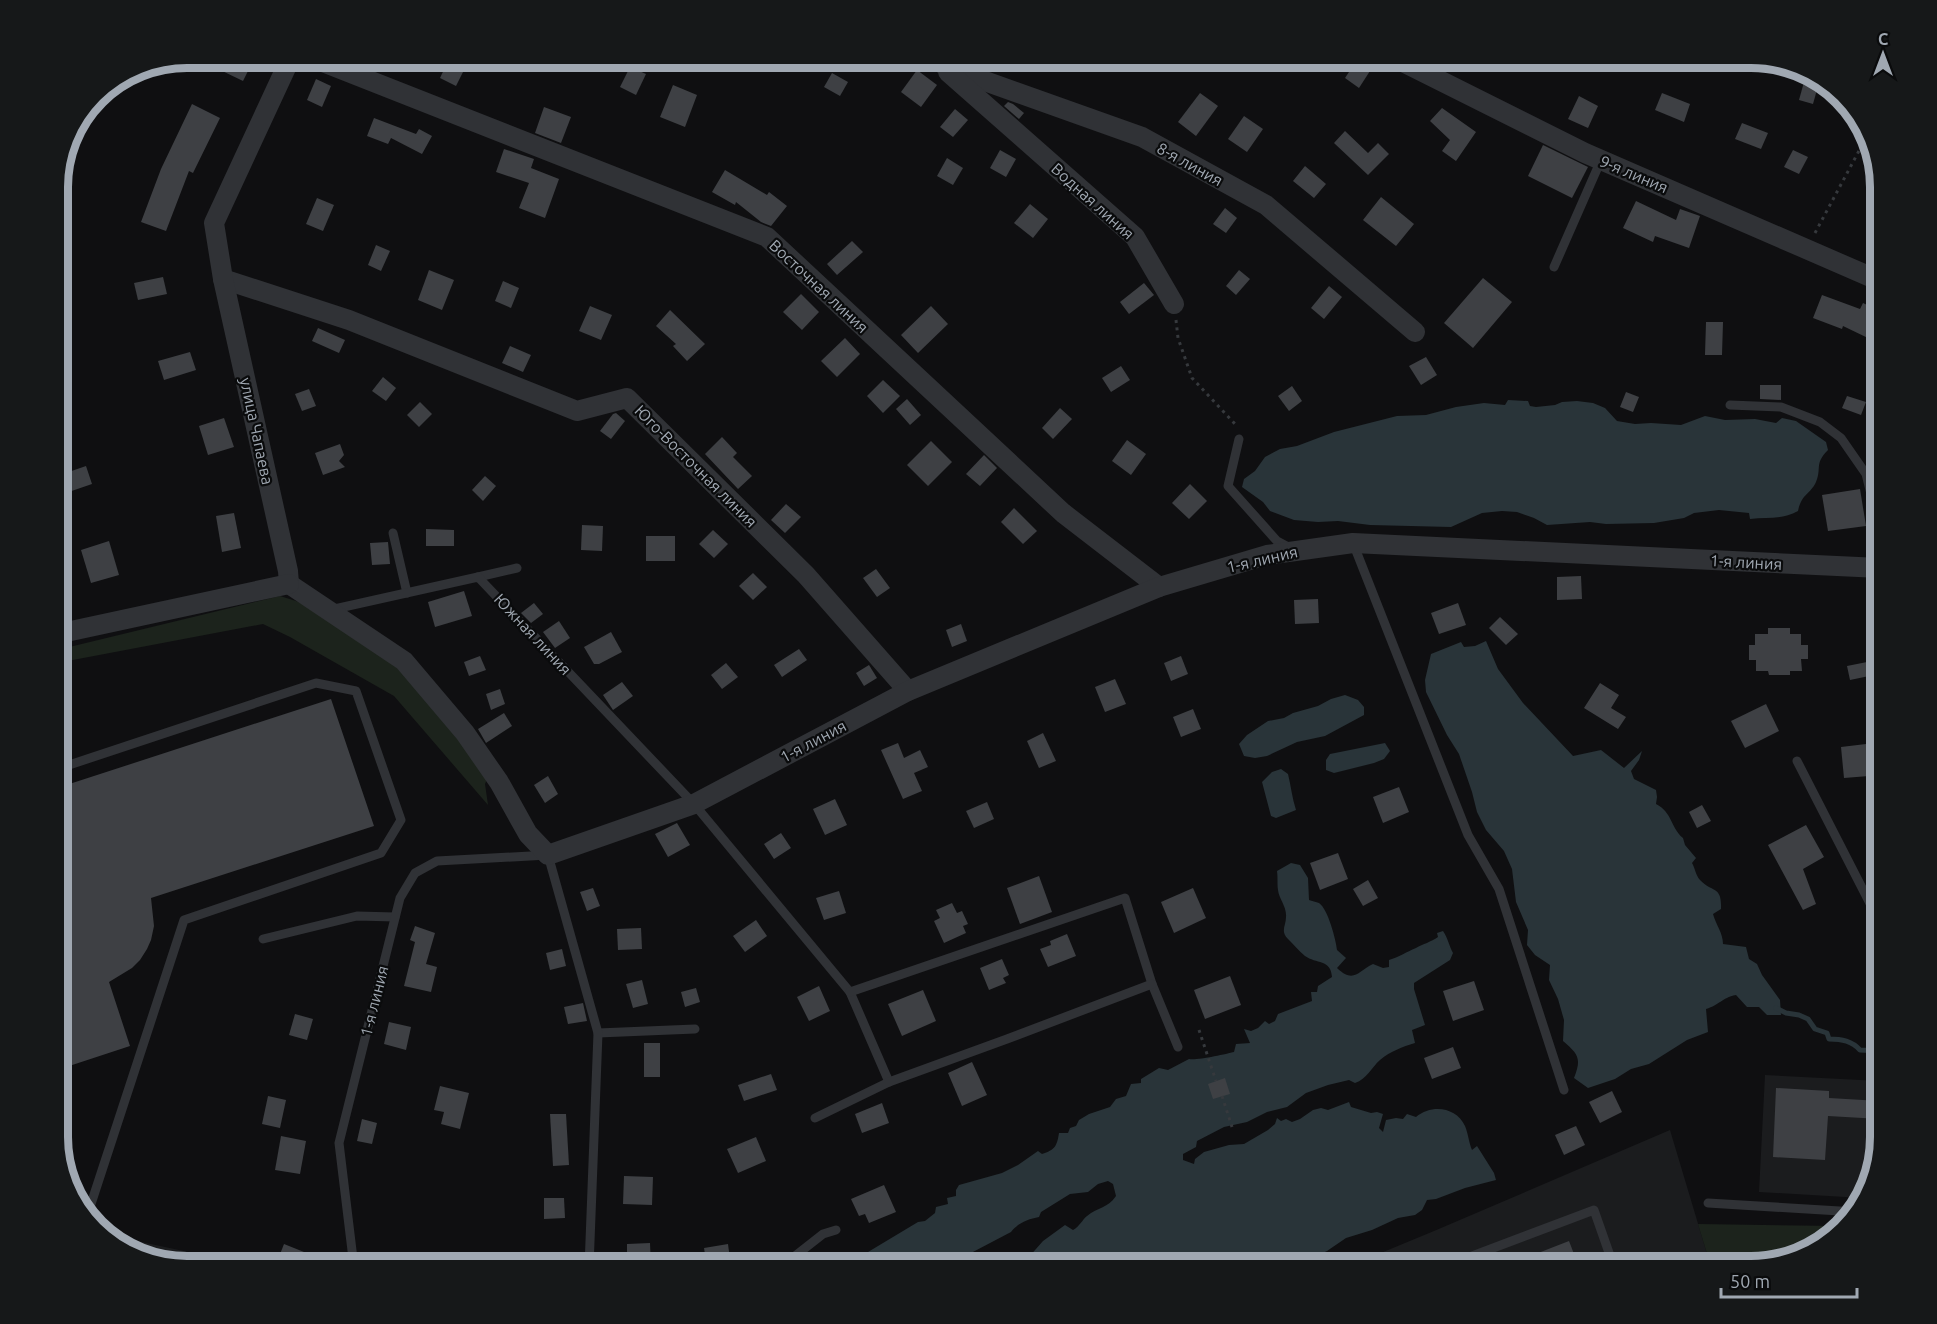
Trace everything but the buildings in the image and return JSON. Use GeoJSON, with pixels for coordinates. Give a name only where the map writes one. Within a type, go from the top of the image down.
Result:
{"type":"FeatureCollection","features":[{"type":"Feature","properties":{"kind":"street","name":"улица Чапаева"},"geometry":{"type":"LineString","coordinates":[[286,68],[214,224],[223,279],[289,584]]}},
{"type":"Feature","properties":{"kind":"street","name":"Восточная линия"},"geometry":{"type":"LineString","coordinates":[[338,68],[767,237],[1063,513],[1159,587]]}},
{"type":"Feature","properties":{"kind":"street","name":"Водная линия"},"geometry":{"type":"LineString","coordinates":[[942,68],[1136,237],[1174,304]]}},
{"type":"Feature","properties":{"kind":"street","name":"8-я линия"},"geometry":{"type":"LineString","coordinates":[[950,68],[1142,137],[1266,205],[1415,332]]}},
{"type":"Feature","properties":{"kind":"street","name":"9-я линия"},"geometry":{"type":"LineString","coordinates":[[1415,68],[1601,160],[1870,276]]}},
{"type":"Feature","properties":{"kind":"street","name":"Юго-Восточная линия"},"geometry":{"type":"LineString","coordinates":[[223,279],[349,321],[577,411],[627,398],[806,575],[908,691]]}},
{"type":"Feature","properties":{"kind":"street","name":"1-я линия"},"geometry":{"type":"LineString","coordinates":[[548,855],[694,804],[908,691],[1159,587],[1267,555],[1353,543],[1870,568]]}},
{"type":"Feature","properties":{"kind":"street"},"geometry":{"type":"LineString","coordinates":[[68,627],[289,584],[404,661],[465,733],[499,782],[528,834],[548,855]]}},
{"type":"Feature","properties":{"kind":"lane"},"geometry":{"type":"LineString","coordinates":[[1554,267],[1601,160]]}},
{"type":"Feature","properties":{"kind":"lane"},"geometry":{"type":"LineString","coordinates":[[1730,405],[1781,407],[1820,422],[1841,438],[1866,474],[1870,490]]}},
{"type":"Feature","properties":{"kind":"lane"},"geometry":{"type":"LineString","coordinates":[[1239,440],[1228,486],[1277,540],[1294,551]]}},
{"type":"Feature","properties":{"kind":"lane"},"geometry":{"type":"LineString","coordinates":[[393,533],[407,593]]}},
{"type":"Feature","properties":{"kind":"lane"},"geometry":{"type":"LineString","coordinates":[[1353,543],[1468,835],[1499,889],[1564,1090]]}},
{"type":"Feature","properties":{"kind":"lane"},"geometry":{"type":"LineString","coordinates":[[327,610],[517,568]]}},
{"type":"Feature","properties":{"kind":"lane","name":"Южная линия"},"geometry":{"type":"LineString","coordinates":[[478,577],[694,804]]}},
{"type":"Feature","properties":{"kind":"lane"},"geometry":{"type":"LineString","coordinates":[[68,765],[316,683],[356,691],[401,820],[381,853],[184,920],[90,1207]]}},
{"type":"Feature","properties":{"kind":"lane"},"geometry":{"type":"LineString","coordinates":[[1797,760],[1870,903]]}},
{"type":"Feature","properties":{"kind":"lane"},"geometry":{"type":"LineString","coordinates":[[694,804],[850,992],[889,1082]]}},
{"type":"Feature","properties":{"kind":"lane"},"geometry":{"type":"LineString","coordinates":[[548,855],[598,1033],[589,1256]]}},
{"type":"Feature","properties":{"kind":"lane","name":"1-я линия"},"geometry":{"type":"LineString","coordinates":[[353,1256],[339,1143],[400,898],[415,873],[437,861],[548,855]]}},
{"type":"Feature","properties":{"kind":"lane"},"geometry":{"type":"LineString","coordinates":[[850,992],[1125,898],[1152,984],[1178,1047]]}},
{"type":"Feature","properties":{"kind":"lane"},"geometry":{"type":"LineString","coordinates":[[263,939],[357,916],[395,917]]}},
{"type":"Feature","properties":{"kind":"lane"},"geometry":{"type":"LineString","coordinates":[[815,1118],[889,1082],[1007,1040],[1152,984]]}},
{"type":"Feature","properties":{"kind":"lane"},"geometry":{"type":"LineString","coordinates":[[598,1033],[695,1029]]}},
{"type":"Feature","properties":{"kind":"lane"},"geometry":{"type":"LineString","coordinates":[[1708,1203],[1844,1211]]}},
{"type":"Feature","properties":{"kind":"lane"},"geometry":{"type":"LineString","coordinates":[[1472,1256],[1593,1210],[1610,1256]]}},
{"type":"Feature","properties":{"kind":"lane"},"geometry":{"type":"LineString","coordinates":[[795,1256],[823,1234],[836,1230]]}},
{"type":"Feature","properties":{"kind":"path"},"geometry":{"type":"LineString","coordinates":[[1807,248],[1862,145]]}},
{"type":"Feature","properties":{"kind":"path"},"geometry":{"type":"LineString","coordinates":[[1174,304],[1178,338],[1192,378],[1236,423],[1239,440]]}},
{"type":"Feature","properties":{"kind":"path"},"geometry":{"type":"LineString","coordinates":[[1199,1030],[1216,1081]]}},
{"type":"Feature","properties":{"kind":"path"},"geometry":{"type":"LineString","coordinates":[[1222,1096],[1232,1127]]}},
{"type":"Feature","properties":{"kind":"shaded area"},"geometry":{"type":"Polygon","coordinates":[[[1508,400],[1528,401],[1530,406],[1536,407],[1562,402],[1593,403],[1605,408],[1617,421],[1635,424],[1681,425],[1705,416],[1725,420],[1755,419],[1776,423],[1782,418],[1796,421],[1826,442],[1828,450],[1820,463],[1816,482],[1804,497],[1798,511],[1775,518],[1750,519],[1749,513],[1719,510],[1694,513],[1684,518],[1654,523],[1590,522],[1547,525],[1517,512],[1502,511],[1482,513],[1451,527],[1318,522],[1294,520],[1270,511],[1263,502],[1242,487],[1244,479],[1255,471],[1265,457],[1280,449],[1397,416],[1426,415],[1484,403],[1505,405],[1508,400]]]}},
{"type":"Feature","properties":{"kind":"shaded area"},"geometry":{"type":"Polygon","coordinates":[[[280,596],[296,601],[324,614],[401,663],[489,775],[485,784],[488,805],[394,696],[263,624],[68,661],[68,647],[280,596]]]}},
{"type":"Feature","properties":{"kind":"shaded area"},"geometry":{"type":"Polygon","coordinates":[[[1486,641],[1498,669],[1523,703],[1573,756],[1601,750],[1624,768],[1642,751],[1631,771],[1634,779],[1656,790],[1656,804],[1669,816],[1685,845],[1696,858],[1692,863],[1699,878],[1720,896],[1721,909],[1713,914],[1723,944],[1746,947],[1749,959],[1757,964],[1780,1000],[1781,1015],[1767,1015],[1759,1007],[1747,1007],[1736,995],[1731,996],[1706,1009],[1708,1032],[1687,1040],[1649,1064],[1631,1069],[1615,1079],[1588,1088],[1574,1078],[1578,1061],[1572,1049],[1563,1041],[1564,1020],[1549,980],[1550,965],[1535,955],[1527,945],[1528,930],[1516,902],[1512,869],[1504,851],[1486,830],[1477,812],[1459,754],[1426,692],[1425,680],[1431,654],[1461,642],[1464,647],[1475,646],[1486,641]]]}},
{"type":"Feature","properties":{"kind":"shaded area"},"geometry":{"type":"Polygon","coordinates":[[[1345,695],[1358,700],[1364,707],[1364,715],[1325,736],[1297,742],[1267,756],[1255,758],[1244,756],[1239,744],[1247,735],[1268,721],[1284,718],[1345,695]]]}},
{"type":"Feature","properties":{"kind":"shaded area"},"geometry":{"type":"Polygon","coordinates":[[[1385,743],[1390,751],[1384,759],[1334,773],[1326,770],[1326,760],[1330,754],[1385,743]]]}},
{"type":"Feature","properties":{"kind":"shaded area"},"geometry":{"type":"Polygon","coordinates":[[[1281,769],[1288,774],[1296,810],[1276,818],[1271,816],[1262,782],[1272,772],[1281,769]]]}},
{"type":"Feature","properties":{"kind":"shaded area"},"geometry":{"type":"Polygon","coordinates":[[[1291,863],[1300,865],[1308,878],[1309,900],[1322,906],[1333,932],[1337,950],[1346,958],[1337,968],[1343,973],[1356,975],[1373,964],[1383,968],[1389,967],[1389,960],[1433,940],[1438,937],[1437,933],[1443,931],[1453,953],[1450,960],[1414,983],[1425,1025],[1412,1030],[1415,1043],[1384,1057],[1366,1076],[1355,1083],[1349,1080],[1328,1085],[1306,1093],[1287,1107],[1267,1112],[1247,1122],[1224,1127],[1197,1141],[1196,1147],[1183,1154],[1183,1160],[1194,1164],[1195,1159],[1204,1152],[1229,1145],[1244,1144],[1268,1130],[1275,1124],[1277,1118],[1281,1121],[1286,1119],[1292,1122],[1313,1110],[1321,1108],[1328,1110],[1349,1102],[1351,1107],[1383,1114],[1379,1128],[1383,1132],[1386,1120],[1403,1119],[1407,1114],[1416,1117],[1436,1109],[1450,1111],[1461,1120],[1472,1150],[1477,1146],[1496,1180],[1427,1200],[1422,1210],[1415,1215],[1398,1218],[1372,1230],[1346,1238],[1316,1256],[1030,1256],[1043,1241],[1065,1225],[1073,1230],[1087,1216],[1113,1200],[1116,1196],[1113,1184],[1108,1181],[1098,1184],[1088,1192],[1070,1194],[1041,1212],[1039,1217],[1023,1222],[1011,1232],[971,1253],[971,1256],[862,1256],[918,1222],[925,1221],[935,1213],[936,1207],[948,1204],[947,1198],[956,1196],[959,1185],[1002,1173],[1038,1151],[1042,1154],[1050,1151],[1056,1144],[1059,1133],[1068,1133],[1079,1120],[1110,1107],[1116,1099],[1126,1096],[1131,1084],[1141,1083],[1141,1079],[1159,1068],[1168,1070],[1189,1059],[1234,1052],[1236,1044],[1250,1043],[1244,1029],[1251,1031],[1265,1021],[1269,1024],[1275,1021],[1278,1014],[1312,1001],[1311,992],[1317,992],[1318,986],[1332,977],[1331,971],[1326,965],[1305,956],[1284,933],[1286,913],[1279,893],[1277,871],[1291,863]]]}},
{"type":"Feature","properties":{"kind":"shaded area"},"geometry":{"type":"Polygon","coordinates":[[[1765,1075],[1870,1080],[1870,1138],[1867,1161],[1853,1197],[1759,1192],[1765,1075]]]}},
{"type":"Feature","properties":{"kind":"shaded area"},"geometry":{"type":"Polygon","coordinates":[[[1670,1130],[1708,1256],[1374,1256],[1670,1130]]]}},
{"type":"Feature","properties":{"kind":"shaded area"},"geometry":{"type":"Polygon","coordinates":[[[1698,1224],[1830,1226],[1803,1244],[1774,1254],[1708,1256],[1698,1224]]]}},
{"type":"Feature","properties":{"kind":"shaded area"},"geometry":{"type":"Polygon","coordinates":[[[124,1238],[207,1256],[163,1254],[148,1250],[124,1238]]]}},
{"type":"Feature","properties":{"kind":"waterway"},"geometry":{"type":"LineString","coordinates":[[1776,1008],[1808,1019],[1815,1029],[1827,1033],[1829,1039],[1846,1041],[1854,1044],[1860,1050],[1870,1050]]}}]}
